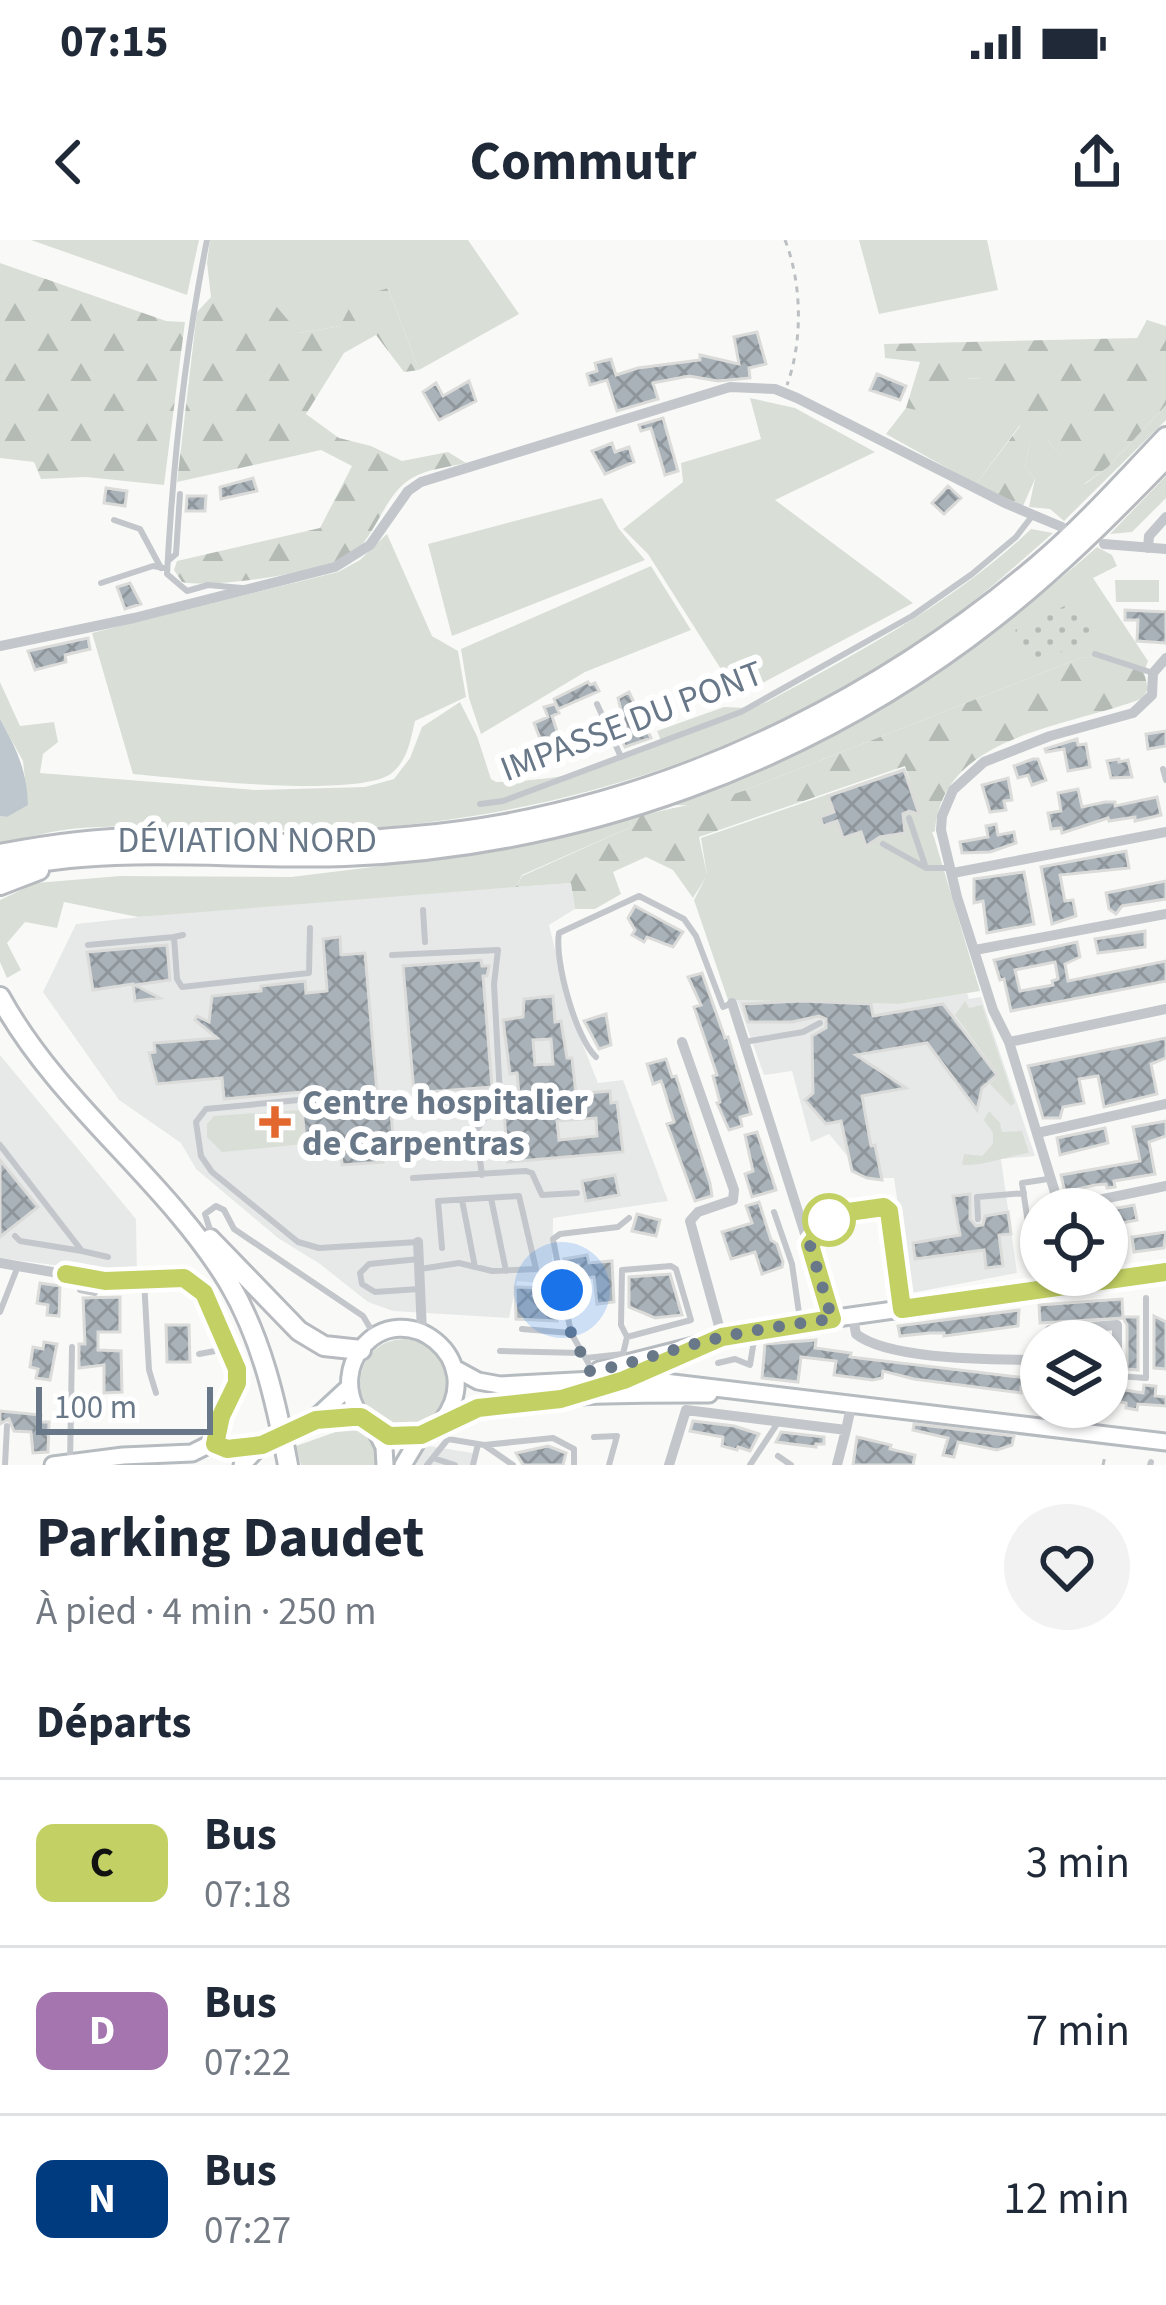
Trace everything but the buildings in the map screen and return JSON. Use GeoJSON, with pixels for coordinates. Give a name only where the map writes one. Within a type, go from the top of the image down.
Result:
{"type":"FeatureCollection","features":[{"type":"Feature","properties":{"kind":"main road","name":"DÉVIATION NORD"},"geometry":{"type":"LineString","coordinates":[[0,854],[72,840],[315,844],[412,837],[506,824],[673,778],[829,710],[970,620],[1088,518],[1166,437]]}},
{"type":"Feature","properties":{"kind":"main road","name":"DÉVIATION NORD"},"geometry":{"type":"LineString","coordinates":[[0,868],[111,852],[348,856],[480,842],[615,812],[702,782],[824,727],[913,676],[1048,574],[1166,458]]}},
{"type":"Feature","properties":{"kind":"main road"},"geometry":{"type":"LineString","coordinates":[[0,885],[61,866],[69,856]]}},
{"type":"Feature","properties":{"kind":"main road"},"geometry":{"type":"LineString","coordinates":[[3,1004],[87,1114],[226,1280],[266,1367],[288,1465]]}},
{"type":"Feature","properties":{"kind":"main road"},"geometry":{"type":"LineString","coordinates":[[169,1207],[184,1213],[299,1331],[324,1346],[368,1343],[398,1329],[422,1333],[443,1347],[456,1369],[456,1397],[443,1428]]}},
{"type":"Feature","properties":{"kind":"main road"},"geometry":{"type":"LineString","coordinates":[[1128,1276],[1166,1272]]}},
{"type":"Feature","properties":{"kind":"main road"},"geometry":{"type":"LineString","coordinates":[[456,1369],[489,1384],[519,1383],[586,1365],[628,1365],[755,1330],[1020,1290]]}},
{"type":"Feature","properties":{"kind":"main road"},"geometry":{"type":"LineString","coordinates":[[554,1400],[632,1378],[722,1337]]}},
{"type":"Feature","properties":{"kind":"main road"},"geometry":{"type":"LineString","coordinates":[[368,1343],[354,1361],[349,1387],[361,1417],[375,1429],[405,1438],[443,1428],[478,1408],[628,1394],[748,1394]]}},
{"type":"Feature","properties":{"kind":"main road"},"geometry":{"type":"LineString","coordinates":[[690,1351],[682,1373],[690,1383]]}},
{"type":"Feature","properties":{"kind":"main road"},"geometry":{"type":"LineString","coordinates":[[586,1365],[632,1378],[748,1394],[1166,1442]]}},
{"type":"Feature","properties":{"kind":"main road"},"geometry":{"type":"LineString","coordinates":[[313,1422],[349,1387]]}},
{"type":"Feature","properties":{"kind":"main road"},"geometry":{"type":"LineString","coordinates":[[221,1446],[239,1465],[263,1445],[313,1422],[361,1417]]}},
{"type":"Feature","properties":{"kind":"main road"},"geometry":{"type":"LineString","coordinates":[[375,1429],[385,1465]]}},
{"type":"Feature","properties":{"kind":"main road"},"geometry":{"type":"LineString","coordinates":[[403,1465],[421,1435]]}},
{"type":"Feature","properties":{"kind":"main road"},"geometry":{"type":"LineString","coordinates":[[62,1464],[189,1459],[202,1445],[263,1445]]}},
{"type":"Feature","properties":{"kind":"main road"},"geometry":{"type":"LineString","coordinates":[[136,1459],[165,1465]]}},
{"type":"Feature","properties":{"kind":"street"},"geometry":{"type":"LineString","coordinates":[[0,646],[134,618],[306,575],[354,558],[370,545],[408,491],[421,482],[730,387],[785,393],[1062,527]]}},
{"type":"Feature","properties":{"kind":"street"},"geometry":{"type":"LineString","coordinates":[[1148,548],[1149,536],[1166,518]]}},
{"type":"Feature","properties":{"kind":"street"},"geometry":{"type":"LineString","coordinates":[[1104,544],[1166,549]]}},
{"type":"Feature","properties":{"kind":"street"},"geometry":{"type":"LineString","coordinates":[[1055,1188],[1009,1042],[993,1010],[941,830],[942,816],[953,790],[972,770],[1049,736],[1132,713],[1152,695],[1153,673],[1166,658]]}},
{"type":"Feature","properties":{"kind":"street"},"geometry":{"type":"LineString","coordinates":[[1152,695],[1166,698]]}},
{"type":"Feature","properties":{"kind":"street"},"geometry":{"type":"LineString","coordinates":[[952,870],[1166,832]]}},
{"type":"Feature","properties":{"kind":"street"},"geometry":{"type":"LineString","coordinates":[[975,950],[1166,914]]}},
{"type":"Feature","properties":{"kind":"street"},"geometry":{"type":"LineString","coordinates":[[732,1003],[832,1319]]}},
{"type":"Feature","properties":{"kind":"street"},"geometry":{"type":"LineString","coordinates":[[1009,1042],[1166,1010]]}},
{"type":"Feature","properties":{"kind":"street"},"geometry":{"type":"LineString","coordinates":[[682,1042],[734,1190],[733,1201],[698,1213],[690,1221],[722,1337]]}},
{"type":"Feature","properties":{"kind":"street"},"geometry":{"type":"LineString","coordinates":[[1037,1133],[1166,1104]]}},
{"type":"Feature","properties":{"kind":"street"},"geometry":{"type":"LineString","coordinates":[[1128,1194],[1166,1186]]}},
{"type":"Feature","properties":{"kind":"street"},"geometry":{"type":"LineString","coordinates":[[418,1242],[422,1333]]}},
{"type":"Feature","properties":{"kind":"street"},"geometry":{"type":"LineString","coordinates":[[0,1264],[82,1277],[170,1277],[193,1283],[213,1308],[231,1348],[237,1383],[221,1416],[221,1446]]}},
{"type":"Feature","properties":{"kind":"street"},"geometry":{"type":"LineString","coordinates":[[854,1317],[856,1334],[870,1346],[1020,1360]]}},
{"type":"Feature","properties":{"kind":"street"},"geometry":{"type":"LineString","coordinates":[[837,1465],[851,1407]]}},
{"type":"Feature","properties":{"kind":"street"},"geometry":{"type":"LineString","coordinates":[[669,1465],[686,1410],[846,1430]]}},
{"type":"Feature","properties":{"kind":"lane"},"geometry":{"type":"LineString","coordinates":[[165,566],[194,308],[207,240]]}},
{"type":"Feature","properties":{"kind":"lane"},"geometry":{"type":"LineString","coordinates":[[101,583],[165,566],[176,554],[180,494]]}},
{"type":"Feature","properties":{"kind":"lane","name":"IMPASSE DU PONT"},"geometry":{"type":"LineString","coordinates":[[480,804],[503,801],[741,712],[844,656],[972,574],[1016,537],[1033,515]]}},
{"type":"Feature","properties":{"kind":"lane"},"geometry":{"type":"LineString","coordinates":[[114,520],[140,530],[178,588],[242,588]]}},
{"type":"Feature","properties":{"kind":"lane"},"geometry":{"type":"LineString","coordinates":[[1095,654],[1153,673]]}},
{"type":"Feature","properties":{"kind":"lane"},"geometry":{"type":"LineString","coordinates":[[597,704],[621,758]]}},
{"type":"Feature","properties":{"kind":"lane"},"geometry":{"type":"LineString","coordinates":[[1162,769],[1166,780]]}},
{"type":"Feature","properties":{"kind":"lane"},"geometry":{"type":"LineString","coordinates":[[910,818],[926,868]]}},
{"type":"Feature","properties":{"kind":"lane"},"geometry":{"type":"LineString","coordinates":[[883,844],[926,868],[952,870]]}},
{"type":"Feature","properties":{"kind":"lane"},"geometry":{"type":"LineString","coordinates":[[596,1058],[588,1050],[574,1013],[558,956],[559,933],[639,896],[684,920],[697,937],[723,1007],[732,1003]]}},
{"type":"Feature","properties":{"kind":"lane"},"geometry":{"type":"LineString","coordinates":[[423,910],[425,942]]}},
{"type":"Feature","properties":{"kind":"lane"},"geometry":{"type":"LineString","coordinates":[[88,945],[178,936],[182,987],[308,973],[310,928]]}},
{"type":"Feature","properties":{"kind":"lane"},"geometry":{"type":"LineString","coordinates":[[392,955],[498,950],[494,984],[500,1096],[476,1131],[482,1175]]}},
{"type":"Feature","properties":{"kind":"lane"},"geometry":{"type":"LineString","coordinates":[[744,1042],[803,1032],[820,1023]]}},
{"type":"Feature","properties":{"kind":"lane"},"geometry":{"type":"LineString","coordinates":[[299,1100],[206,1108],[196,1122],[201,1156],[212,1172],[298,1241],[319,1248],[418,1242]]}},
{"type":"Feature","properties":{"kind":"lane"},"geometry":{"type":"LineString","coordinates":[[0,1145],[82,1251]]}},
{"type":"Feature","properties":{"kind":"lane"},"geometry":{"type":"LineString","coordinates":[[413,1178],[526,1171],[542,1195],[577,1193]]}},
{"type":"Feature","properties":{"kind":"lane"},"geometry":{"type":"LineString","coordinates":[[1024,1188],[1024,1181],[1052,1178]]}},
{"type":"Feature","properties":{"kind":"lane"},"geometry":{"type":"LineString","coordinates":[[978,1219],[976,1197],[1020,1193]]}},
{"type":"Feature","properties":{"kind":"lane"},"geometry":{"type":"LineString","coordinates":[[490,1196],[506,1271]]}},
{"type":"Feature","properties":{"kind":"lane"},"geometry":{"type":"LineString","coordinates":[[422,1289],[375,1292],[360,1279],[369,1264],[459,1263],[506,1271],[536,1269],[519,1196],[438,1201],[442,1248]]}},
{"type":"Feature","properties":{"kind":"lane"},"geometry":{"type":"LineString","coordinates":[[461,1198],[475,1267]]}},
{"type":"Feature","properties":{"kind":"lane"},"geometry":{"type":"LineString","coordinates":[[218,1247],[205,1218],[216,1207],[224,1210],[234,1228],[364,1316],[368,1343]]}},
{"type":"Feature","properties":{"kind":"lane"},"geometry":{"type":"LineString","coordinates":[[810,1245],[834,1214],[884,1207],[889,1211],[902,1309]]}},
{"type":"Feature","properties":{"kind":"lane"},"geometry":{"type":"LineString","coordinates":[[774,1212],[792,1264],[801,1323]]}},
{"type":"Feature","properties":{"kind":"lane"},"geometry":{"type":"LineString","coordinates":[[586,1365],[571,1333],[553,1239],[560,1234],[618,1227],[629,1218]]}},
{"type":"Feature","properties":{"kind":"lane"},"geometry":{"type":"LineString","coordinates":[[15,1236],[20,1241],[109,1258]]}},
{"type":"Feature","properties":{"kind":"lane"},"geometry":{"type":"LineString","coordinates":[[500,1351],[586,1365],[623,1354],[627,1337],[621,1325],[622,1270],[670,1266],[676,1270],[691,1320],[627,1337]]}},
{"type":"Feature","properties":{"kind":"lane"},"geometry":{"type":"LineString","coordinates":[[0,1312],[18,1267]]}},
{"type":"Feature","properties":{"kind":"lane"},"geometry":{"type":"LineString","coordinates":[[82,1277],[80,1291],[95,1293]]}},
{"type":"Feature","properties":{"kind":"lane"},"geometry":{"type":"LineString","coordinates":[[144,1280],[149,1370],[156,1393]]}},
{"type":"Feature","properties":{"kind":"lane"},"geometry":{"type":"LineString","coordinates":[[1128,1376],[1146,1378],[1146,1298]]}},
{"type":"Feature","properties":{"kind":"lane"},"geometry":{"type":"LineString","coordinates":[[522,1329],[571,1333]]}},
{"type":"Feature","properties":{"kind":"lane"},"geometry":{"type":"LineString","coordinates":[[718,1363],[735,1359],[750,1365],[755,1330]]}},
{"type":"Feature","properties":{"kind":"lane"},"geometry":{"type":"LineString","coordinates":[[62,1464],[72,1347]]}},
{"type":"Feature","properties":{"kind":"lane"},"geometry":{"type":"LineString","coordinates":[[200,1354],[231,1348]]}},
{"type":"Feature","properties":{"kind":"lane"},"geometry":{"type":"LineString","coordinates":[[554,1400],[586,1365]]}},
{"type":"Feature","properties":{"kind":"lane"},"geometry":{"type":"LineString","coordinates":[[750,1465],[779,1421]]}},
{"type":"Feature","properties":{"kind":"lane"},"geometry":{"type":"LineString","coordinates":[[5,1465],[7,1426]]}},
{"type":"Feature","properties":{"kind":"lane"},"geometry":{"type":"LineString","coordinates":[[455,1465],[430,1462],[443,1428],[513,1465]]}},
{"type":"Feature","properties":{"kind":"lane"},"geometry":{"type":"LineString","coordinates":[[594,1437],[617,1436],[609,1465]]}},
{"type":"Feature","properties":{"kind":"lane"},"geometry":{"type":"LineString","coordinates":[[481,1445],[553,1438],[574,1449],[574,1465]]}},
{"type":"Feature","properties":{"kind":"lane"},"geometry":{"type":"LineString","coordinates":[[472,1465],[481,1445]]}},
{"type":"Feature","properties":{"kind":"lane"},"geometry":{"type":"LineString","coordinates":[[778,1456],[791,1465]]}},
{"type":"Feature","properties":{"kind":"path"},"geometry":{"type":"LineString","coordinates":[[785,240],[796,283],[796,356],[785,393]]}},
{"type":"Feature","properties":{"kind":"path"},"geometry":{"type":"LineString","coordinates":[[1103,1465],[1105,1456]]}},
{"type":"Feature","properties":{"kind":"shaded area"},"geometry":{"type":"Polygon","coordinates":[[[0,719],[20,760],[28,805],[7,817],[0,816],[0,719]]]}},
{"type":"Feature","properties":{"kind":"shaded area"},"geometry":{"type":"Polygon","coordinates":[[[571,883],[575,909],[549,925],[571,1015],[598,1083],[623,1080],[668,1201],[553,1218],[552,1284],[517,1281],[509,1318],[393,1311],[368,1302],[278,1238],[196,1169],[181,1143],[119,1100],[43,992],[76,924],[234,907],[571,883]]]}},
{"type":"Feature","properties":{"kind":"shaded area"},"geometry":{"type":"Polygon","coordinates":[[[967,993],[969,999],[981,997],[1035,1156],[1001,1159],[1017,1273],[911,1293],[894,1178],[867,1178],[851,1172],[855,1165],[829,1134],[811,1142],[792,1071],[764,1075],[737,1000],[899,1004],[967,993]]]}},
{"type":"Feature","properties":{"kind":"shaded area"},"geometry":{"type":"Polygon","coordinates":[[[0,1055],[136,1219],[137,1276],[0,1258],[0,1055]]]}},
{"type":"Feature","properties":{"kind":"shaded area"},"geometry":{"type":"Polygon","coordinates":[[[422,1445],[473,1453],[471,1465],[414,1465],[422,1445]]]}},
{"type":"Feature","properties":{"kind":"green space"},"geometry":{"type":"Polygon","coordinates":[[[31,240],[199,240],[187,295],[31,240]]]}},
{"type":"Feature","properties":{"kind":"green space"},"geometry":{"type":"Polygon","coordinates":[[[210,240],[468,240],[519,314],[419,370],[388,288],[340,326],[299,333],[211,297],[210,240]]]}},
{"type":"Feature","properties":{"kind":"green space"},"geometry":{"type":"Polygon","coordinates":[[[859,240],[987,240],[998,290],[879,314],[859,240]]]}},
{"type":"Feature","properties":{"kind":"green space"},"geometry":{"type":"Polygon","coordinates":[[[0,263],[166,321],[185,322],[164,485],[86,477],[41,479],[34,462],[0,458],[0,263]]]}},
{"type":"Feature","properties":{"kind":"green space"},"geometry":{"type":"Polygon","coordinates":[[[388,288],[419,370],[404,372],[376,335],[344,353],[306,414],[339,438],[402,461],[448,452],[466,463],[412,478],[388,503],[363,543],[342,559],[271,577],[182,582],[174,570],[177,561],[320,528],[352,466],[321,450],[177,482],[197,312],[211,297],[225,302],[244,292],[270,299],[299,333],[340,326],[354,299],[388,288]]]}},
{"type":"Feature","properties":{"kind":"green space"},"geometry":{"type":"Polygon","coordinates":[[[1147,320],[1166,326],[1166,405],[1108,467],[1084,484],[1048,441],[1030,442],[1025,467],[1035,479],[1023,506],[976,484],[1020,426],[1019,395],[991,382],[967,379],[945,388],[923,411],[906,408],[920,362],[885,358],[884,344],[1137,338],[1147,320]]]}},
{"type":"Feature","properties":{"kind":"green space"},"geometry":{"type":"Polygon","coordinates":[[[959,378],[992,379],[1020,395],[1020,425],[976,484],[886,434],[906,408],[923,410],[938,391],[959,378]]]}},
{"type":"Feature","properties":{"kind":"green space"},"geometry":{"type":"Polygon","coordinates":[[[750,398],[795,408],[875,452],[775,500],[913,603],[738,696],[648,554],[623,529],[683,482],[681,463],[761,439],[750,398]]]}},
{"type":"Feature","properties":{"kind":"green space"},"geometry":{"type":"Polygon","coordinates":[[[1166,405],[1166,420],[1064,521],[1050,509],[1029,507],[1035,479],[1025,467],[1030,441],[1048,441],[1085,484],[1108,467],[1166,405]]]}},
{"type":"Feature","properties":{"kind":"green space"},"geometry":{"type":"Polygon","coordinates":[[[1166,476],[1166,498],[1132,532],[1110,534],[1166,476]]]}},
{"type":"Feature","properties":{"kind":"green space"},"geometry":{"type":"Polygon","coordinates":[[[602,498],[619,529],[645,560],[452,636],[428,544],[602,498]]]}},
{"type":"Feature","properties":{"kind":"green space"},"geometry":{"type":"Polygon","coordinates":[[[1031,529],[1053,533],[919,642],[784,719],[640,776],[566,797],[413,824],[304,831],[81,828],[0,843],[0,816],[7,817],[28,804],[23,761],[0,719],[0,682],[20,726],[54,722],[58,742],[43,754],[40,773],[256,790],[365,787],[394,779],[410,758],[422,727],[460,702],[491,779],[542,779],[600,767],[662,743],[657,731],[724,707],[749,708],[767,702],[938,603],[1031,529]]]}},
{"type":"Feature","properties":{"kind":"green space"},"geometry":{"type":"Polygon","coordinates":[[[387,534],[432,636],[458,651],[466,697],[415,721],[405,755],[393,772],[346,785],[310,786],[133,774],[92,633],[338,572],[360,560],[387,534]]]}},
{"type":"Feature","properties":{"kind":"green space"},"geometry":{"type":"Polygon","coordinates":[[[1097,547],[1112,555],[1117,566],[1093,578],[1148,661],[1144,672],[1083,657],[743,791],[698,806],[674,805],[785,760],[869,717],[987,637],[1097,547]]]}},
{"type":"Feature","properties":{"kind":"green space"},"geometry":{"type":"Polygon","coordinates":[[[651,566],[691,630],[585,672],[481,734],[461,649],[651,566]]]}},
{"type":"Feature","properties":{"kind":"green space"},"geometry":{"type":"Polygon","coordinates":[[[1115,580],[1159,580],[1159,602],[1116,602],[1115,580]]]}},
{"type":"Feature","properties":{"kind":"green space"},"geometry":{"type":"Polygon","coordinates":[[[1077,600],[1096,636],[1034,664],[1015,630],[1077,600]]]}},
{"type":"Feature","properties":{"kind":"green space"},"geometry":{"type":"Polygon","coordinates":[[[1083,657],[1122,662],[1144,672],[1148,689],[1143,698],[1048,727],[985,753],[960,773],[943,798],[935,831],[927,835],[905,766],[699,837],[707,875],[693,898],[673,870],[646,857],[613,872],[621,894],[595,909],[575,909],[571,883],[516,887],[522,876],[631,827],[630,819],[743,791],[1083,657]]]}},
{"type":"Feature","properties":{"kind":"green space"},"geometry":{"type":"Polygon","coordinates":[[[904,768],[934,837],[980,991],[899,1004],[728,1000],[694,900],[707,875],[701,838],[904,768]]]}},
{"type":"Feature","properties":{"kind":"green space"},"geometry":{"type":"Polygon","coordinates":[[[630,819],[631,827],[522,875],[516,887],[138,917],[64,902],[57,928],[25,922],[7,943],[21,970],[7,978],[0,962],[0,900],[36,883],[120,876],[291,877],[462,856],[566,837],[630,819]]]}},
{"type":"Feature","properties":{"kind":"green space"},"geometry":{"type":"Polygon","coordinates":[[[965,1001],[969,1008],[982,1005],[1015,1103],[1011,1106],[990,1084],[999,1075],[955,1015],[965,1001]]]}},
{"type":"Feature","properties":{"kind":"green space"},"geometry":{"type":"Polygon","coordinates":[[[301,1110],[304,1144],[222,1152],[207,1137],[207,1124],[214,1116],[301,1110]]]}},
{"type":"Feature","properties":{"kind":"green space"},"geometry":{"type":"Polygon","coordinates":[[[989,1111],[1002,1132],[1022,1131],[1029,1153],[962,1165],[964,1154],[982,1156],[993,1144],[993,1133],[984,1120],[989,1111]]]}},
{"type":"Feature","properties":{"kind":"green space"},"geometry":{"type":"Polygon","coordinates":[[[404,1339],[421,1342],[435,1352],[445,1366],[445,1400],[435,1414],[421,1424],[404,1427],[387,1424],[373,1414],[363,1400],[360,1383],[363,1366],[373,1352],[387,1342],[404,1339]]]}},
{"type":"Feature","properties":{"kind":"green space"},"geometry":{"type":"Polygon","coordinates":[[[344,1429],[361,1431],[373,1441],[376,1465],[301,1465],[296,1446],[344,1429]]]}},
{"type":"Feature","properties":{"kind":"bus line","name":"C"},"geometry":{"type":"LineString","coordinates":[[66,1274],[105,1281],[184,1278],[204,1293],[237,1369],[237,1383],[221,1416],[215,1444],[227,1449],[262,1445],[316,1420],[353,1417],[361,1417],[389,1436],[421,1435],[442,1421],[478,1408],[561,1399],[624,1380],[722,1337],[832,1319],[810,1245],[834,1214],[884,1207],[889,1211],[902,1309],[1166,1272]]}},
{"type":"Feature","properties":{"kind":"place","name":"Centre hospitalier de Carpentras"},"geometry":{"type":"Point","coordinates":[275,1122]}},
{"type":"Feature","properties":{"kind":"route"},"geometry":{"type":"LineString","coordinates":[[562,1290],[571,1333],[590,1371],[755,1330],[832,1319],[810,1245],[829,1220]]}}]}
